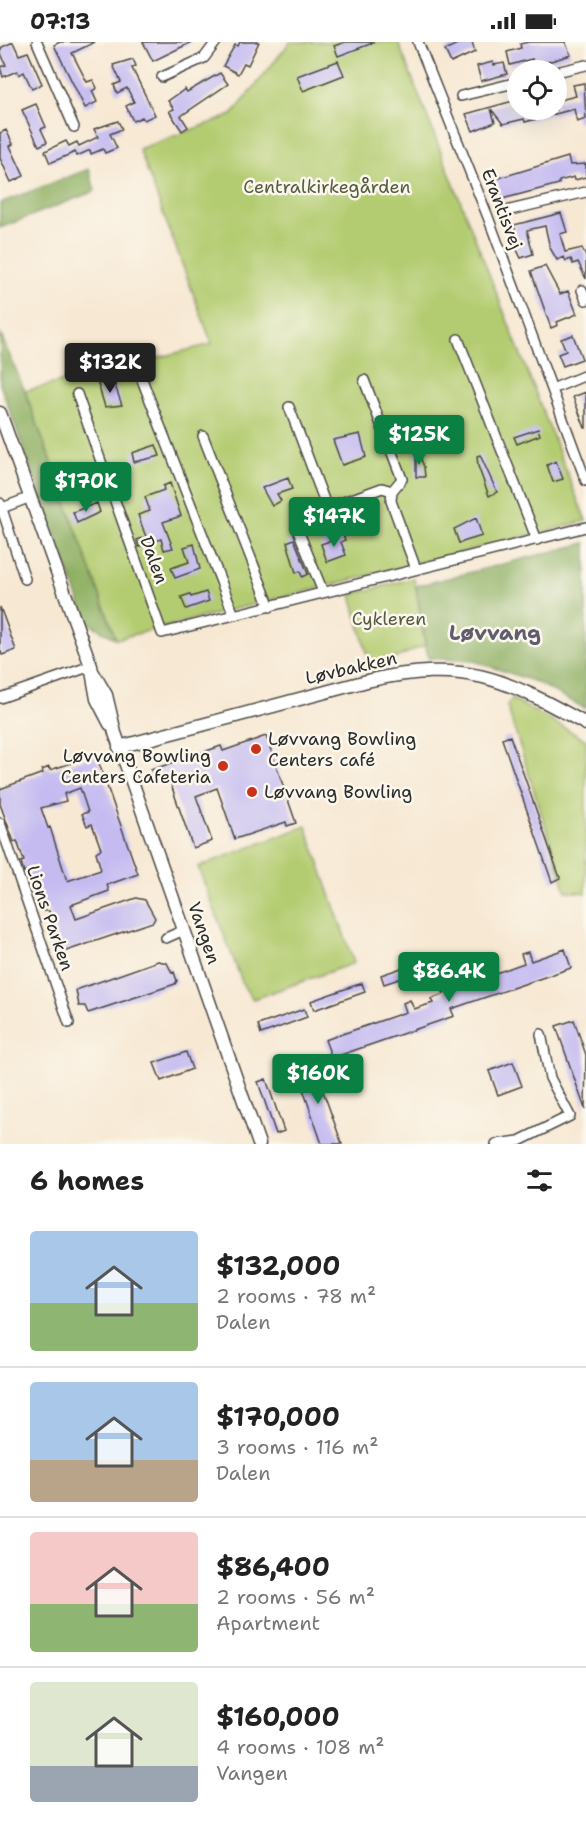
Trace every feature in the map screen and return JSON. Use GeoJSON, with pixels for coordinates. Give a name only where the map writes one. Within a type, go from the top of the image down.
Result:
{"type":"FeatureCollection","features":[{"type":"Feature","properties":{"kind":"street"},"geometry":{"type":"LineString","coordinates":[[37,42],[74,127]]}},
{"type":"Feature","properties":{"kind":"street"},"geometry":{"type":"LineString","coordinates":[[162,77],[204,58],[216,42]]}},
{"type":"Feature","properties":{"kind":"street","name":"Erantisvej"},"geometry":{"type":"LineString","coordinates":[[418,42],[488,217],[586,481]]}},
{"type":"Feature","properties":{"kind":"street"},"geometry":{"type":"LineString","coordinates":[[567,69],[586,64]]}},
{"type":"Feature","properties":{"kind":"street"},"geometry":{"type":"LineString","coordinates":[[461,96],[507,85]]}},
{"type":"Feature","properties":{"kind":"street"},"geometry":{"type":"LineString","coordinates":[[502,212],[586,192]]}},
{"type":"Feature","properties":{"kind":"street"},"geometry":{"type":"LineString","coordinates":[[582,290],[586,300]]}},
{"type":"Feature","properties":{"kind":"street"},"geometry":{"type":"LineString","coordinates":[[459,339],[537,540]]}},
{"type":"Feature","properties":{"kind":"street"},"geometry":{"type":"LineString","coordinates":[[552,389],[586,375]]}},
{"type":"Feature","properties":{"kind":"street"},"geometry":{"type":"LineString","coordinates":[[141,377],[234,615]]}},
{"type":"Feature","properties":{"kind":"street"},"geometry":{"type":"LineString","coordinates":[[364,380],[402,479],[393,490],[391,501],[416,569]]}},
{"type":"Feature","properties":{"kind":"street","name":"Dalen"},"geometry":{"type":"LineString","coordinates":[[77,394],[162,633],[586,527]]}},
{"type":"Feature","properties":{"kind":"street"},"geometry":{"type":"LineString","coordinates":[[289,407],[327,508],[327,514],[300,525],[298,530],[322,592]]}},
{"type":"Feature","properties":{"kind":"street","name":"Vangen"},"geometry":{"type":"LineString","coordinates":[[0,413],[91,668],[106,695],[119,747],[259,1144]]}},
{"type":"Feature","properties":{"kind":"street"},"geometry":{"type":"LineString","coordinates":[[203,436],[270,607]]}},
{"type":"Feature","properties":{"kind":"street"},"geometry":{"type":"LineString","coordinates":[[327,508],[382,488],[393,490]]}},
{"type":"Feature","properties":{"kind":"street"},"geometry":{"type":"LineString","coordinates":[[25,579],[1,506],[31,497]]}},
{"type":"Feature","properties":{"kind":"street"},"geometry":{"type":"LineString","coordinates":[[0,698],[91,668]]}},
{"type":"Feature","properties":{"kind":"street","name":"Løvbakken"},"geometry":{"type":"LineString","coordinates":[[119,747],[367,681],[404,673],[437,670],[497,680],[526,691],[586,724]]}},
{"type":"Feature","properties":{"kind":"street","name":"Lions Parken"},"geometry":{"type":"LineString","coordinates":[[0,823],[69,1023]]}},
{"type":"Feature","properties":{"kind":"street"},"geometry":{"type":"LineString","coordinates":[[166,938],[184,930]]}},
{"type":"Feature","properties":{"kind":"street"},"geometry":{"type":"LineString","coordinates":[[495,1144],[519,1141],[570,1116],[550,1078],[542,1034]]}},
{"type":"Feature","properties":{"kind":"green space","name":"Centralkirkegården"},"geometry":{"type":"Polygon","coordinates":[[[290,42],[398,42],[586,521],[116,639],[25,391],[212,344],[139,149],[232,115],[290,42]]]}},
{"type":"Feature","properties":{"kind":"green space"},"geometry":{"type":"Polygon","coordinates":[[[89,169],[95,191],[0,228],[0,203],[89,169]]]}},
{"type":"Feature","properties":{"kind":"green space"},"geometry":{"type":"Polygon","coordinates":[[[0,333],[25,391],[116,639],[87,622],[0,384],[0,333]]]}},
{"type":"Feature","properties":{"kind":"green space"},"geometry":{"type":"Polygon","coordinates":[[[586,543],[586,709],[536,682],[474,661],[428,658],[416,586],[586,543]]]}},
{"type":"Feature","properties":{"kind":"green space","name":"Cykleren"},"geometry":{"type":"Polygon","coordinates":[[[414,578],[425,645],[371,669],[351,595],[414,578]]]}},
{"type":"Feature","properties":{"kind":"green space"},"geometry":{"type":"Polygon","coordinates":[[[512,699],[586,740],[586,893],[566,891],[507,706],[512,699]]]}},
{"type":"Feature","properties":{"kind":"green space"},"geometry":{"type":"Polygon","coordinates":[[[306,826],[354,963],[253,999],[244,987],[198,867],[306,826]]]}},
{"type":"Feature","properties":{"kind":"building"},"geometry":{"type":"Polygon","coordinates":[[[13,42],[19,55],[28,52],[42,84],[32,89],[24,72],[19,75],[17,71],[3,77],[0,67],[6,65],[0,51],[2,47],[13,42]]]}},
{"type":"Feature","properties":{"kind":"building"},"geometry":{"type":"Polygon","coordinates":[[[60,42],[95,42],[72,53],[87,82],[93,80],[97,88],[92,91],[97,102],[85,108],[54,45],[60,42]]]}},
{"type":"Feature","properties":{"kind":"building"},"geometry":{"type":"Polygon","coordinates":[[[143,42],[192,42],[153,61],[143,42]]]}},
{"type":"Feature","properties":{"kind":"building"},"geometry":{"type":"Polygon","coordinates":[[[240,42],[259,42],[248,65],[244,63],[238,74],[223,66],[235,45],[238,46],[240,42]]]}},
{"type":"Feature","properties":{"kind":"building"},"geometry":{"type":"Polygon","coordinates":[[[345,42],[373,43],[338,56],[334,46],[345,42]]]}},
{"type":"Feature","properties":{"kind":"building"},"geometry":{"type":"Polygon","coordinates":[[[461,42],[472,42],[475,52],[451,63],[445,50],[461,42]]]}},
{"type":"Feature","properties":{"kind":"building"},"geometry":{"type":"Polygon","coordinates":[[[565,42],[571,55],[554,60],[509,60],[507,52],[521,48],[520,44],[565,42]]]}},
{"type":"Feature","properties":{"kind":"building"},"geometry":{"type":"Polygon","coordinates":[[[133,59],[136,66],[132,68],[155,115],[144,120],[142,117],[133,121],[126,106],[134,102],[127,88],[117,93],[114,85],[121,82],[113,65],[133,59]]]}},
{"type":"Feature","properties":{"kind":"building"},"geometry":{"type":"Polygon","coordinates":[[[338,61],[344,75],[303,91],[297,76],[338,61]]]}},
{"type":"Feature","properties":{"kind":"building"},"geometry":{"type":"Polygon","coordinates":[[[493,62],[494,65],[504,63],[507,74],[481,81],[477,66],[493,62]]]}},
{"type":"Feature","properties":{"kind":"building"},"geometry":{"type":"Polygon","coordinates":[[[220,73],[228,84],[181,116],[188,127],[182,131],[169,111],[174,109],[168,101],[185,89],[187,92],[220,73]]]}},
{"type":"Feature","properties":{"kind":"building"},"geometry":{"type":"Polygon","coordinates":[[[584,83],[586,119],[577,122],[574,109],[567,111],[567,98],[576,96],[573,85],[584,83]]]}},
{"type":"Feature","properties":{"kind":"building"},"geometry":{"type":"Polygon","coordinates":[[[507,103],[507,120],[520,120],[503,124],[491,109],[495,122],[473,131],[466,114],[507,103]]]}},
{"type":"Feature","properties":{"kind":"building"},"geometry":{"type":"Polygon","coordinates":[[[36,104],[46,127],[41,129],[47,142],[39,146],[22,110],[36,104]]]}},
{"type":"Feature","properties":{"kind":"building"},"geometry":{"type":"Polygon","coordinates":[[[118,121],[122,129],[110,134],[117,148],[105,153],[103,149],[91,154],[90,150],[77,156],[75,152],[50,163],[45,151],[66,141],[69,146],[77,142],[79,146],[98,137],[94,129],[118,121]]]}},
{"type":"Feature","properties":{"kind":"building"},"geometry":{"type":"Polygon","coordinates":[[[6,130],[13,144],[10,146],[24,176],[11,182],[0,158],[0,133],[6,130]]]}},
{"type":"Feature","properties":{"kind":"building"},"geometry":{"type":"Polygon","coordinates":[[[568,157],[570,165],[586,164],[586,177],[575,180],[574,177],[559,181],[559,184],[502,199],[496,179],[568,157]]]}},
{"type":"Feature","properties":{"kind":"building"},"geometry":{"type":"Polygon","coordinates":[[[561,213],[567,232],[560,234],[565,252],[582,248],[586,257],[586,279],[578,262],[573,264],[571,259],[566,261],[564,257],[557,260],[550,248],[545,226],[527,230],[533,254],[521,258],[512,240],[517,239],[514,225],[561,213]]]}},
{"type":"Feature","properties":{"kind":"building"},"geometry":{"type":"Polygon","coordinates":[[[545,266],[560,294],[568,291],[577,314],[557,322],[558,325],[551,328],[531,271],[545,266]]]}},
{"type":"Feature","properties":{"kind":"building"},"geometry":{"type":"Polygon","coordinates":[[[573,335],[582,359],[563,366],[558,354],[566,351],[561,339],[573,335]]]}},
{"type":"Feature","properties":{"kind":"building"},"geometry":{"type":"Polygon","coordinates":[[[113,380],[122,405],[105,407],[98,384],[113,380]]]}},
{"type":"Feature","properties":{"kind":"building"},"geometry":{"type":"Polygon","coordinates":[[[586,392],[586,428],[585,428],[573,397],[586,392]]]}},
{"type":"Feature","properties":{"kind":"building"},"geometry":{"type":"Polygon","coordinates":[[[538,429],[540,435],[517,444],[514,437],[538,429]]]}},
{"type":"Feature","properties":{"kind":"building"},"geometry":{"type":"Polygon","coordinates":[[[360,434],[366,457],[342,465],[333,440],[360,434]]]}},
{"type":"Feature","properties":{"kind":"building"},"geometry":{"type":"Polygon","coordinates":[[[156,445],[160,456],[134,462],[132,453],[156,445]]]}},
{"type":"Feature","properties":{"kind":"building"},"geometry":{"type":"Polygon","coordinates":[[[416,446],[424,467],[425,477],[416,477],[416,446]]]}},
{"type":"Feature","properties":{"kind":"building"},"geometry":{"type":"Polygon","coordinates":[[[480,455],[497,492],[489,496],[478,466],[477,456],[480,455]]]}},
{"type":"Feature","properties":{"kind":"building"},"geometry":{"type":"Polygon","coordinates":[[[556,461],[563,479],[553,482],[547,465],[556,461]]]}},
{"type":"Feature","properties":{"kind":"building"},"geometry":{"type":"Polygon","coordinates":[[[288,478],[292,489],[277,494],[281,501],[272,506],[262,488],[288,478]]]}},
{"type":"Feature","properties":{"kind":"building"},"geometry":{"type":"Polygon","coordinates":[[[170,483],[181,516],[163,522],[173,548],[164,550],[161,539],[139,547],[137,540],[146,537],[138,515],[150,511],[145,497],[164,490],[163,486],[170,483]]]}},
{"type":"Feature","properties":{"kind":"building"},"geometry":{"type":"Polygon","coordinates":[[[97,503],[100,512],[77,523],[73,512],[97,503]]]}},
{"type":"Feature","properties":{"kind":"building"},"geometry":{"type":"Polygon","coordinates":[[[476,518],[482,536],[459,543],[454,529],[476,518]]]}},
{"type":"Feature","properties":{"kind":"building"},"geometry":{"type":"Polygon","coordinates":[[[342,531],[345,540],[341,542],[346,555],[327,562],[321,544],[336,539],[334,534],[342,531]]]}},
{"type":"Feature","properties":{"kind":"building"},"geometry":{"type":"Polygon","coordinates":[[[294,539],[308,574],[302,577],[300,571],[296,573],[287,542],[294,539]]]}},
{"type":"Feature","properties":{"kind":"building"},"geometry":{"type":"Polygon","coordinates":[[[194,544],[200,569],[175,578],[171,568],[189,562],[184,547],[194,544]]]}},
{"type":"Feature","properties":{"kind":"building"},"geometry":{"type":"Polygon","coordinates":[[[206,592],[209,601],[186,609],[181,597],[190,594],[191,597],[206,592]]]}},
{"type":"Feature","properties":{"kind":"building"},"geometry":{"type":"Polygon","coordinates":[[[0,607],[16,650],[2,655],[0,649],[0,607]]]}},
{"type":"Feature","properties":{"kind":"building","name":"Løvvang Bowling"},"geometry":{"type":"Polygon","coordinates":[[[266,736],[296,823],[287,826],[286,822],[235,839],[217,788],[196,796],[212,841],[193,848],[168,776],[155,781],[151,770],[221,746],[223,751],[266,736]]]}},
{"type":"Feature","properties":{"kind":"building"},"geometry":{"type":"Polygon","coordinates":[[[510,736],[560,878],[552,882],[502,739],[510,736]]]}},
{"type":"Feature","properties":{"kind":"building"},"geometry":{"type":"Polygon","coordinates":[[[96,755],[138,874],[107,885],[109,891],[71,905],[76,919],[136,898],[145,900],[155,918],[153,922],[63,952],[54,933],[56,933],[49,911],[43,911],[28,871],[24,872],[21,862],[24,861],[17,841],[14,842],[0,804],[0,789],[43,773],[42,770],[49,767],[50,770],[96,755]],[[80,788],[64,794],[66,801],[41,808],[48,828],[50,827],[67,881],[101,870],[96,852],[101,849],[92,824],[87,826],[82,814],[88,812],[80,788]]]}},
{"type":"Feature","properties":{"kind":"building"},"geometry":{"type":"Polygon","coordinates":[[[565,949],[571,968],[451,1009],[454,1016],[332,1058],[325,1040],[406,1012],[403,1003],[410,1000],[414,1009],[433,1003],[431,999],[444,994],[443,992],[524,963],[521,954],[528,952],[531,961],[565,949]]]}},
{"type":"Feature","properties":{"kind":"building"},"geometry":{"type":"Polygon","coordinates":[[[431,958],[435,967],[384,984],[381,975],[431,958]]]}},
{"type":"Feature","properties":{"kind":"building"},"geometry":{"type":"Polygon","coordinates":[[[158,961],[167,963],[172,973],[174,972],[177,981],[175,984],[88,1013],[85,1006],[79,1006],[76,990],[158,961]]]}},
{"type":"Feature","properties":{"kind":"building"},"geometry":{"type":"Polygon","coordinates":[[[362,983],[365,992],[314,1010],[311,1001],[362,983]]]}},
{"type":"Feature","properties":{"kind":"building"},"geometry":{"type":"Polygon","coordinates":[[[304,1009],[307,1017],[261,1034],[258,1025],[304,1009]]]}},
{"type":"Feature","properties":{"kind":"building"},"geometry":{"type":"Polygon","coordinates":[[[574,1020],[586,1055],[585,1109],[556,1026],[574,1020]]]}},
{"type":"Feature","properties":{"kind":"building"},"geometry":{"type":"Polygon","coordinates":[[[186,1052],[192,1069],[161,1081],[154,1063],[186,1052]]]}},
{"type":"Feature","properties":{"kind":"building"},"geometry":{"type":"Polygon","coordinates":[[[513,1062],[522,1086],[498,1095],[489,1071],[513,1062]]]}},
{"type":"Feature","properties":{"kind":"building"},"geometry":{"type":"Polygon","coordinates":[[[313,1063],[342,1144],[322,1144],[296,1069],[313,1063]]]}},
{"type":"Feature","properties":{"kind":"building"},"geometry":{"type":"Polygon","coordinates":[[[266,1079],[284,1131],[276,1134],[258,1082],[266,1079]]]}},
{"type":"Feature","properties":{"kind":"place","name":"Løvvang Bowling Centers café"},"geometry":{"type":"Point","coordinates":[256,749]}},
{"type":"Feature","properties":{"kind":"place","name":"Løvvang Bowling Centers Cafeteria"},"geometry":{"type":"Point","coordinates":[223,766]}},
{"type":"Feature","properties":{"kind":"place","name":"Løvvang Bowling"},"geometry":{"type":"Point","coordinates":[252,792]}},
{"type":"Feature","properties":{"kind":"district","name":"Løvvang"},"geometry":{"type":"Point","coordinates":[495,633]}}]}
